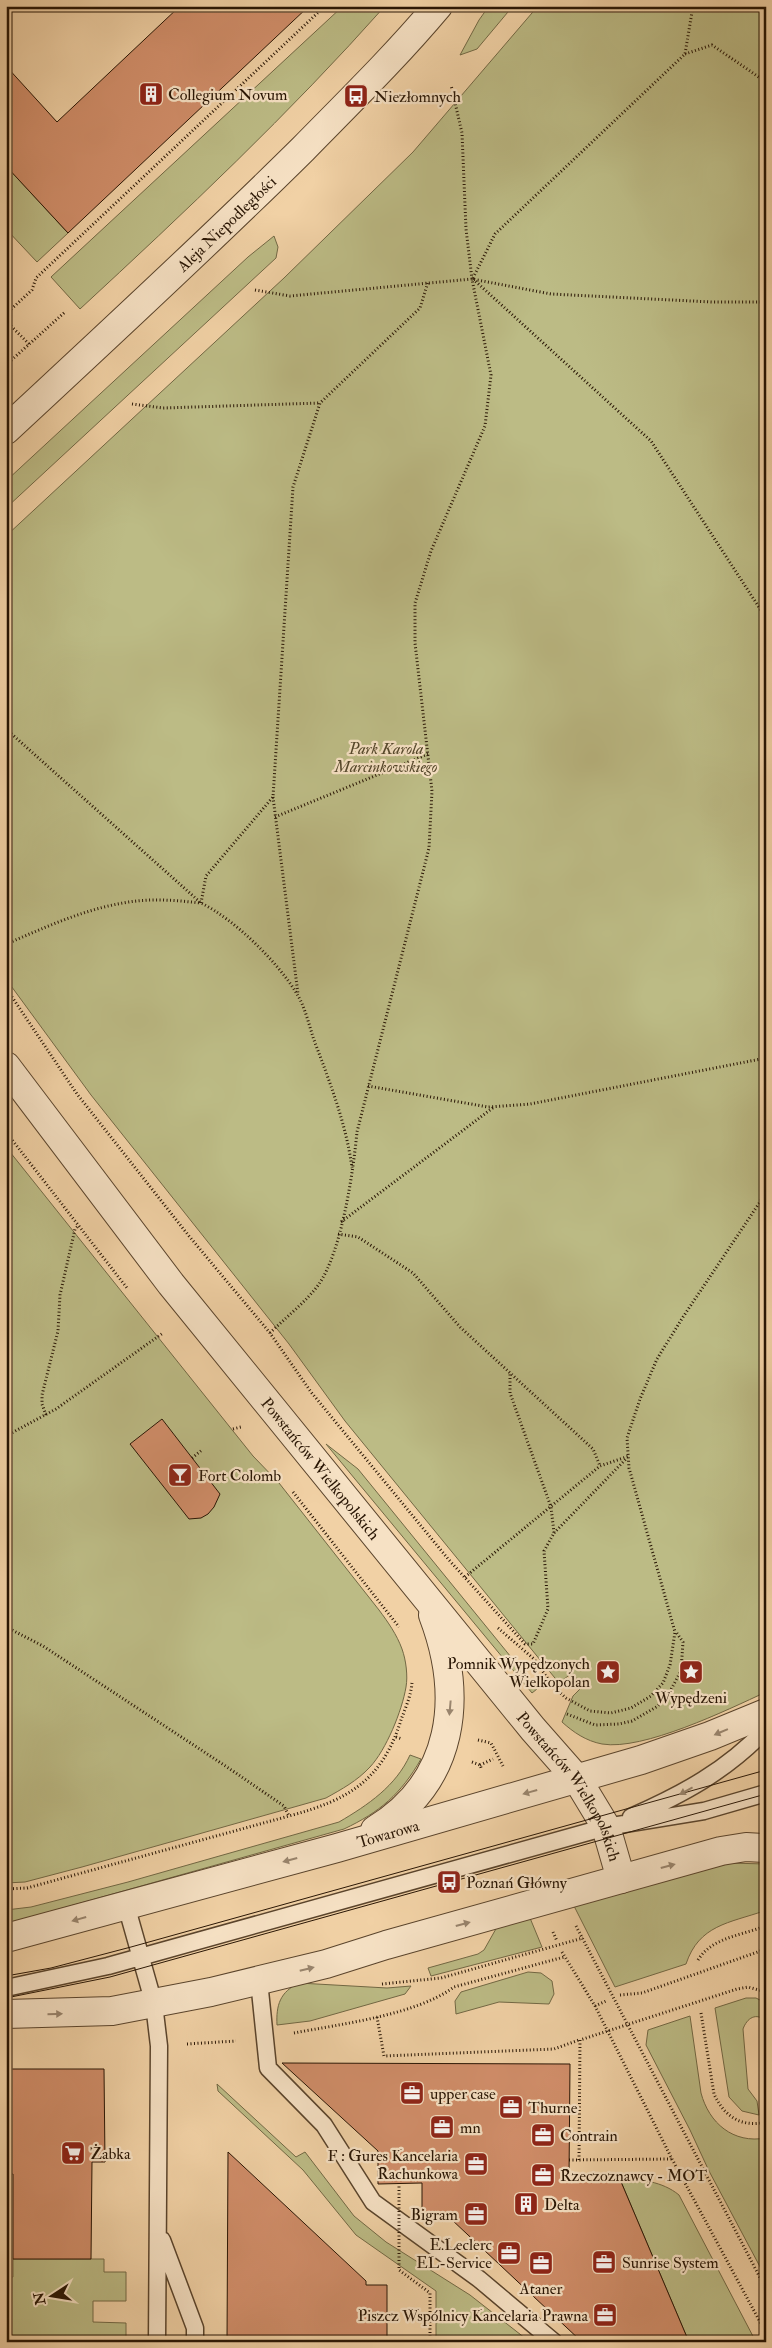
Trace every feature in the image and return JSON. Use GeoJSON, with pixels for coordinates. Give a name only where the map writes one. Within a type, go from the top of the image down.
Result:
{"type":"FeatureCollection","features":[{"type":"Feature","properties":{"kind":"street","name":"Aleja Niepodległości"},"geometry":{"type":"LineString","coordinates":[[6,430],[215,237],[369,82],[438,6]]}},
{"type":"Feature","properties":{"kind":"street","name":"Powstańców Wielkopolskich"},"geometry":{"type":"LineString","coordinates":[[6,1066],[171,1284],[422,1594],[577,1779],[606,1828],[621,1878]]}},
{"type":"Feature","properties":{"kind":"street"},"geometry":{"type":"LineString","coordinates":[[338,1848],[369,1833],[398,1815],[427,1782],[441,1752],[449,1717],[449,1676],[440,1636],[422,1594]]}},
{"type":"Feature","properties":{"kind":"street","name":"Towarowa"},"geometry":{"type":"LineString","coordinates":[[6,1938],[338,1848],[577,1779],[641,1760],[710,1736],[766,1713]]}},
{"type":"Feature","properties":{"kind":"street"},"geometry":{"type":"LineString","coordinates":[[6,2014],[112,2011],[154,2004],[326,1964],[386,1945],[721,1851],[746,1847],[766,1848]]}},
{"type":"Feature","properties":{"kind":"lane"},"geometry":{"type":"LineString","coordinates":[[606,1828],[669,1800],[712,1777],[732,1762],[766,1729]]}},
{"type":"Feature","properties":{"kind":"lane"},"geometry":{"type":"LineString","coordinates":[[6,1988],[108,1966],[606,1828],[704,1811],[766,1794]]}},
{"type":"Feature","properties":{"kind":"lane"},"geometry":{"type":"LineString","coordinates":[[126,1905],[154,2004],[159,2046],[157,2342]]}},
{"type":"Feature","properties":{"kind":"lane"},"geometry":{"type":"LineString","coordinates":[[259,1981],[268,2068],[324,2125],[373,2202],[479,2279],[554,2342]]}},
{"type":"Feature","properties":{"kind":"lane"},"geometry":{"type":"LineString","coordinates":[[158,2231],[195,2328],[195,2342]]}},
{"type":"Feature","properties":{"kind":"path"},"geometry":{"type":"LineString","coordinates":[[6,314],[32,290],[36,278],[325,6]]}},
{"type":"Feature","properties":{"kind":"path"},"geometry":{"type":"LineString","coordinates":[[685,54],[693,6]]}},
{"type":"Feature","properties":{"kind":"path"},"geometry":{"type":"LineString","coordinates":[[472,279],[495,234],[685,54],[712,45],[766,82]]}},
{"type":"Feature","properties":{"kind":"path"},"geometry":{"type":"LineString","coordinates":[[270,1333],[318,1284],[333,1255],[353,1174],[357,1132],[430,848],[432,791],[415,643],[415,603],[431,550],[485,426],[491,375],[472,279],[466,228],[462,133],[451,85]]}},
{"type":"Feature","properties":{"kind":"path"},"geometry":{"type":"LineString","coordinates":[[472,279],[651,441],[766,618]]}},
{"type":"Feature","properties":{"kind":"path"},"geometry":{"type":"LineString","coordinates":[[255,290],[290,296],[472,279],[551,294],[712,302],[766,302]]}},
{"type":"Feature","properties":{"kind":"path"},"geometry":{"type":"LineString","coordinates":[[353,1174],[348,1137],[341,1112],[298,994],[273,797],[292,487],[320,403],[420,308],[428,282]]}},
{"type":"Feature","properties":{"kind":"path"},"geometry":{"type":"LineString","coordinates":[[6,365],[65,312]]}},
{"type":"Feature","properties":{"kind":"path"},"geometry":{"type":"LineString","coordinates":[[6,321],[29,344]]}},
{"type":"Feature","properties":{"kind":"path"},"geometry":{"type":"LineString","coordinates":[[132,404],[163,408],[320,403]]}},
{"type":"Feature","properties":{"kind":"path"},"geometry":{"type":"LineString","coordinates":[[6,729],[201,903],[229,918],[298,994]]}},
{"type":"Feature","properties":{"kind":"path"},"geometry":{"type":"LineString","coordinates":[[275,817],[428,754]]}},
{"type":"Feature","properties":{"kind":"path"},"geometry":{"type":"LineString","coordinates":[[201,903],[206,876],[273,797]]}},
{"type":"Feature","properties":{"kind":"path"},"geometry":{"type":"LineString","coordinates":[[6,944],[66,919],[123,903],[162,899],[201,903]]}},
{"type":"Feature","properties":{"kind":"path"},"geometry":{"type":"LineString","coordinates":[[6,988],[77,1094],[189,1236],[270,1333],[311,1392],[465,1577],[524,1644],[533,1644],[548,1609],[544,1551],[554,1533],[603,1480],[629,1456]]}},
{"type":"Feature","properties":{"kind":"path"},"geometry":{"type":"LineString","coordinates":[[368,1086],[494,1106],[530,1104],[766,1058]]}},
{"type":"Feature","properties":{"kind":"path"},"geometry":{"type":"LineString","coordinates":[[341,1223],[494,1106]]}},
{"type":"Feature","properties":{"kind":"path"},"geometry":{"type":"LineString","coordinates":[[565,1713],[594,1725],[619,1724],[632,1721],[658,1706],[668,1695],[681,1671],[683,1642],[675,1632],[629,1468],[628,1438],[640,1399],[657,1359],[682,1317],[766,1193]]}},
{"type":"Feature","properties":{"kind":"path"},"geometry":{"type":"LineString","coordinates":[[46,1415],[42,1395],[58,1331],[60,1295],[75,1229],[78,1226]]}},
{"type":"Feature","properties":{"kind":"path"},"geometry":{"type":"LineString","coordinates":[[338,1234],[358,1238],[413,1273],[460,1327],[593,1449],[600,1466]]}},
{"type":"Feature","properties":{"kind":"path"},"geometry":{"type":"LineString","coordinates":[[6,1436],[46,1415],[163,1333]]}},
{"type":"Feature","properties":{"kind":"path"},"geometry":{"type":"LineString","coordinates":[[510,1372],[510,1393],[551,1507],[554,1533]]}},
{"type":"Feature","properties":{"kind":"path"},"geometry":{"type":"LineString","coordinates":[[233,1429],[241,1427]]}},
{"type":"Feature","properties":{"kind":"path"},"geometry":{"type":"LineString","coordinates":[[192,1458],[202,1450]]}},
{"type":"Feature","properties":{"kind":"path"},"geometry":{"type":"LineString","coordinates":[[465,1577],[600,1466],[629,1456]]}},
{"type":"Feature","properties":{"kind":"path"},"geometry":{"type":"LineString","coordinates":[[302,1505],[388,1610],[400,1630]]}},
{"type":"Feature","properties":{"kind":"path"},"geometry":{"type":"LineString","coordinates":[[6,1627],[43,1646],[227,1767],[284,1806],[289,1816]]}},
{"type":"Feature","properties":{"kind":"path"},"geometry":{"type":"LineString","coordinates":[[552,1686],[566,1698],[590,1711],[611,1713],[631,1708],[645,1701],[662,1684],[670,1665],[675,1632]]}},
{"type":"Feature","properties":{"kind":"path"},"geometry":{"type":"LineString","coordinates":[[6,1889],[27,1888],[325,1806],[357,1787],[379,1767],[396,1737],[412,1688],[412,1679]]}},
{"type":"Feature","properties":{"kind":"path"},"geometry":{"type":"LineString","coordinates":[[396,1737],[402,1739]]}},
{"type":"Feature","properties":{"kind":"path"},"geometry":{"type":"LineString","coordinates":[[473,1738],[491,1743],[505,1770]]}},
{"type":"Feature","properties":{"kind":"path"},"geometry":{"type":"LineString","coordinates":[[480,1765],[493,1759]]}},
{"type":"Feature","properties":{"kind":"path"},"geometry":{"type":"LineString","coordinates":[[575,1923],[766,2289]]}},
{"type":"Feature","properties":{"kind":"path"},"geometry":{"type":"LineString","coordinates":[[698,1960],[707,1948],[719,1942],[760,1928],[766,1931]]}},
{"type":"Feature","properties":{"kind":"path"},"geometry":{"type":"LineString","coordinates":[[379,1984],[398,1984],[441,1978],[583,1938]]}},
{"type":"Feature","properties":{"kind":"path"},"geometry":{"type":"LineString","coordinates":[[620,1995],[642,1992],[766,1949]]}},
{"type":"Feature","properties":{"kind":"path"},"geometry":{"type":"LineString","coordinates":[[562,1952],[595,2006],[672,2159],[766,2333]]}},
{"type":"Feature","properties":{"kind":"path"},"geometry":{"type":"LineString","coordinates":[[159,2046],[266,2039],[377,2017],[442,1996],[454,1987],[564,1957]]}},
{"type":"Feature","properties":{"kind":"path"},"geometry":{"type":"LineString","coordinates":[[377,2017],[384,2056],[554,2049],[737,1989],[748,1987],[766,1992]]}},
{"type":"Feature","properties":{"kind":"path"},"geometry":{"type":"LineString","coordinates":[[595,2006],[606,2001]]}},
{"type":"Feature","properties":{"kind":"path"},"geometry":{"type":"LineString","coordinates":[[701,2013],[714,2094],[719,2106],[736,2121],[749,2124],[766,2122]]}},
{"type":"Feature","properties":{"kind":"path"},"geometry":{"type":"LineString","coordinates":[[579,2160],[580,2040]]}},
{"type":"Feature","properties":{"kind":"path"},"geometry":{"type":"LineString","coordinates":[[569,2160],[672,2159]]}},
{"type":"Feature","properties":{"kind":"path"},"geometry":{"type":"LineString","coordinates":[[399,2184],[399,2270],[430,2293],[430,2336]]}},
{"type":"Feature","properties":{"kind":"green space"},"geometry":{"type":"Polygon","coordinates":[[[343,6],[385,6],[312,85],[236,161],[80,309],[51,277],[343,6]]]}},
{"type":"Feature","properties":{"kind":"green space"},"geometry":{"type":"Polygon","coordinates":[[[489,6],[513,6],[477,49],[460,55],[479,20],[489,6]]]}},
{"type":"Feature","properties":{"kind":"green space","name":"Park Karola Marcinkowskiego"},"geometry":{"type":"Polygon","coordinates":[[[538,6],[766,6],[766,1692],[685,1727],[662,1735],[619,1745],[591,1741],[575,1733],[562,1722],[573,1696],[583,1686],[572,1673],[559,1683],[345,1421],[289,1344],[91,1095],[6,979],[6,536],[284,278],[413,152],[538,6]]]}},
{"type":"Feature","properties":{"kind":"green space"},"geometry":{"type":"Polygon","coordinates":[[[6,166],[68,233],[37,262],[6,229],[6,166]]]}},
{"type":"Feature","properties":{"kind":"green space"},"geometry":{"type":"Polygon","coordinates":[[[274,236],[278,247],[276,258],[6,508],[6,481],[248,257],[274,236]]]}},
{"type":"Feature","properties":{"kind":"green space"},"geometry":{"type":"Polygon","coordinates":[[[6,1147],[253,1456],[279,1483],[379,1610],[400,1644],[405,1658],[407,1678],[404,1697],[397,1718],[376,1760],[355,1781],[326,1798],[82,1867],[25,1882],[6,1883],[6,1147]]]}},
{"type":"Feature","properties":{"kind":"green space"},"geometry":{"type":"Polygon","coordinates":[[[326,1444],[358,1469],[537,1689],[532,1693],[326,1444]]]}},
{"type":"Feature","properties":{"kind":"green space"},"geometry":{"type":"Polygon","coordinates":[[[410,1755],[421,1759],[406,1782],[379,1809],[344,1829],[6,1924],[6,1910],[31,1907],[128,1882],[339,1822],[371,1802],[380,1794],[397,1776],[410,1755]]]}},
{"type":"Feature","properties":{"kind":"green space"},"geometry":{"type":"Polygon","coordinates":[[[728,1863],[766,1864],[766,1915],[764,1911],[717,1927],[699,1941],[686,1964],[615,1987],[574,1906],[728,1863]]]}},
{"type":"Feature","properties":{"kind":"green space"},"geometry":{"type":"Polygon","coordinates":[[[530,1918],[542,1947],[431,1976],[428,1968],[478,1954],[484,1950],[497,1927],[530,1918]]]}},
{"type":"Feature","properties":{"kind":"green space"},"geometry":{"type":"Polygon","coordinates":[[[528,1972],[541,1973],[552,1981],[554,1994],[549,2004],[499,2002],[456,2014],[455,2001],[461,1992],[528,1972]]]}},
{"type":"Feature","properties":{"kind":"green space"},"geometry":{"type":"Polygon","coordinates":[[[299,1983],[387,1988],[411,1986],[405,1994],[310,2021],[277,2025],[277,2011],[280,2000],[287,1991],[299,1983]]]}},
{"type":"Feature","properties":{"kind":"green space"},"geometry":{"type":"Polygon","coordinates":[[[746,1998],[756,1998],[766,2003],[766,2021],[759,2017],[749,2019],[743,2029],[748,2089],[757,2101],[759,2115],[742,2111],[729,2097],[715,2008],[746,1998]]]}},
{"type":"Feature","properties":{"kind":"green space"},"geometry":{"type":"Polygon","coordinates":[[[690,2016],[701,2093],[710,2114],[724,2129],[733,2134],[743,2138],[766,2138],[766,2278],[709,2171],[646,2045],[648,2030],[690,2016]]]}},
{"type":"Feature","properties":{"kind":"green space"},"geometry":{"type":"Polygon","coordinates":[[[217,2084],[296,2157],[305,2152],[354,2216],[386,2242],[470,2295],[530,2342],[441,2342],[436,2337],[436,2291],[356,2235],[303,2170],[218,2091],[217,2084]]]}},
{"type":"Feature","properties":{"kind":"green space"},"geometry":{"type":"Polygon","coordinates":[[[619,2177],[658,2184],[679,2195],[756,2342],[689,2342],[619,2177]]]}},
{"type":"Feature","properties":{"kind":"green space"},"geometry":{"type":"Polygon","coordinates":[[[13,2259],[104,2259],[104,2272],[126,2272],[126,2301],[93,2301],[93,2322],[126,2323],[126,2342],[11,2342],[11,2340],[6,2340],[6,2277],[13,2277],[13,2259]]]}},
{"type":"Feature","properties":{"kind":"building","name":"Collegium Novum"},"geometry":{"type":"Polygon","coordinates":[[[180,6],[309,6],[68,233],[6,166],[6,66],[57,122],[180,6]]]}},
{"type":"Feature","properties":{"kind":"building","name":"Fort Colomb"},"geometry":{"type":"Polygon","coordinates":[[[162,1419],[220,1494],[214,1507],[201,1518],[189,1519],[130,1444],[162,1419]]]}},
{"type":"Feature","properties":{"kind":"building","name":"Delta"},"geometry":{"type":"Polygon","coordinates":[[[282,2063],[570,2064],[569,2178],[619,2177],[689,2342],[582,2342],[451,2219],[422,2217],[422,2183],[378,2184],[378,2151],[282,2063]]]}},
{"type":"Feature","properties":{"kind":"building"},"geometry":{"type":"Polygon","coordinates":[[[6,2069],[104,2069],[105,2162],[92,2162],[91,2259],[13,2259],[13,2174],[6,2174],[6,2069]]]}},
{"type":"Feature","properties":{"kind":"building"},"geometry":{"type":"Polygon","coordinates":[[[228,2152],[366,2281],[366,2285],[387,2285],[387,2342],[227,2342],[228,2152]]]}},
{"type":"Feature","properties":{"kind":"tram line"},"geometry":{"type":"LineString","coordinates":[[6,1976],[51,1968],[131,1947],[766,1770]]}},
{"type":"Feature","properties":{"kind":"tram line"},"geometry":{"type":"LineString","coordinates":[[6,1998],[110,1977],[766,1794]]}},
{"type":"Feature","properties":{"kind":"place","name":"Collegium Novum"},"geometry":{"type":"Point","coordinates":[151,94]}},
{"type":"Feature","properties":{"kind":"place","name":"Niezłomnych"},"geometry":{"type":"Point","coordinates":[356,96]}},
{"type":"Feature","properties":{"kind":"place","name":"Fort Colomb"},"geometry":{"type":"Point","coordinates":[180,1475]}},
{"type":"Feature","properties":{"kind":"place","name":"Pomnik Wypędzonych Wielkopolan"},"geometry":{"type":"Point","coordinates":[608,1672]}},
{"type":"Feature","properties":{"kind":"place","name":"Wypędzeni"},"geometry":{"type":"Point","coordinates":[691,1672]}},
{"type":"Feature","properties":{"kind":"place","name":"Poznań Główny"},"geometry":{"type":"Point","coordinates":[449,1882]}},
{"type":"Feature","properties":{"kind":"place","name":"upper case"},"geometry":{"type":"Point","coordinates":[412,2093]}},
{"type":"Feature","properties":{"kind":"place","name":"Thurne"},"geometry":{"type":"Point","coordinates":[511,2107]}},
{"type":"Feature","properties":{"kind":"place","name":"mn"},"geometry":{"type":"Point","coordinates":[442,2127]}},
{"type":"Feature","properties":{"kind":"place","name":"Contrain"},"geometry":{"type":"Point","coordinates":[543,2135]}},
{"type":"Feature","properties":{"kind":"place","name":"Żabka"},"geometry":{"type":"Point","coordinates":[73,2153]}},
{"type":"Feature","properties":{"kind":"place","name":"F : Gures Kancelaria Rachunkowa"},"geometry":{"type":"Point","coordinates":[476,2164]}},
{"type":"Feature","properties":{"kind":"place","name":"Rzeczoznawcy - MOT"},"geometry":{"type":"Point","coordinates":[543,2175]}},
{"type":"Feature","properties":{"kind":"place","name":"Delta"},"geometry":{"type":"Point","coordinates":[526,2204]}},
{"type":"Feature","properties":{"kind":"place","name":"Bigram"},"geometry":{"type":"Point","coordinates":[476,2214]}},
{"type":"Feature","properties":{"kind":"place","name":"E.Leclerc EL-Service"},"geometry":{"type":"Point","coordinates":[509,2253]}},
{"type":"Feature","properties":{"kind":"place","name":"Sunrise System"},"geometry":{"type":"Point","coordinates":[604,2262]}},
{"type":"Feature","properties":{"kind":"place","name":"Ataner"},"geometry":{"type":"Point","coordinates":[541,2263]}},
{"type":"Feature","properties":{"kind":"place","name":"Piszcz Wspólnicy Kancelaria Prawna"},"geometry":{"type":"Point","coordinates":[605,2315]}}]}
